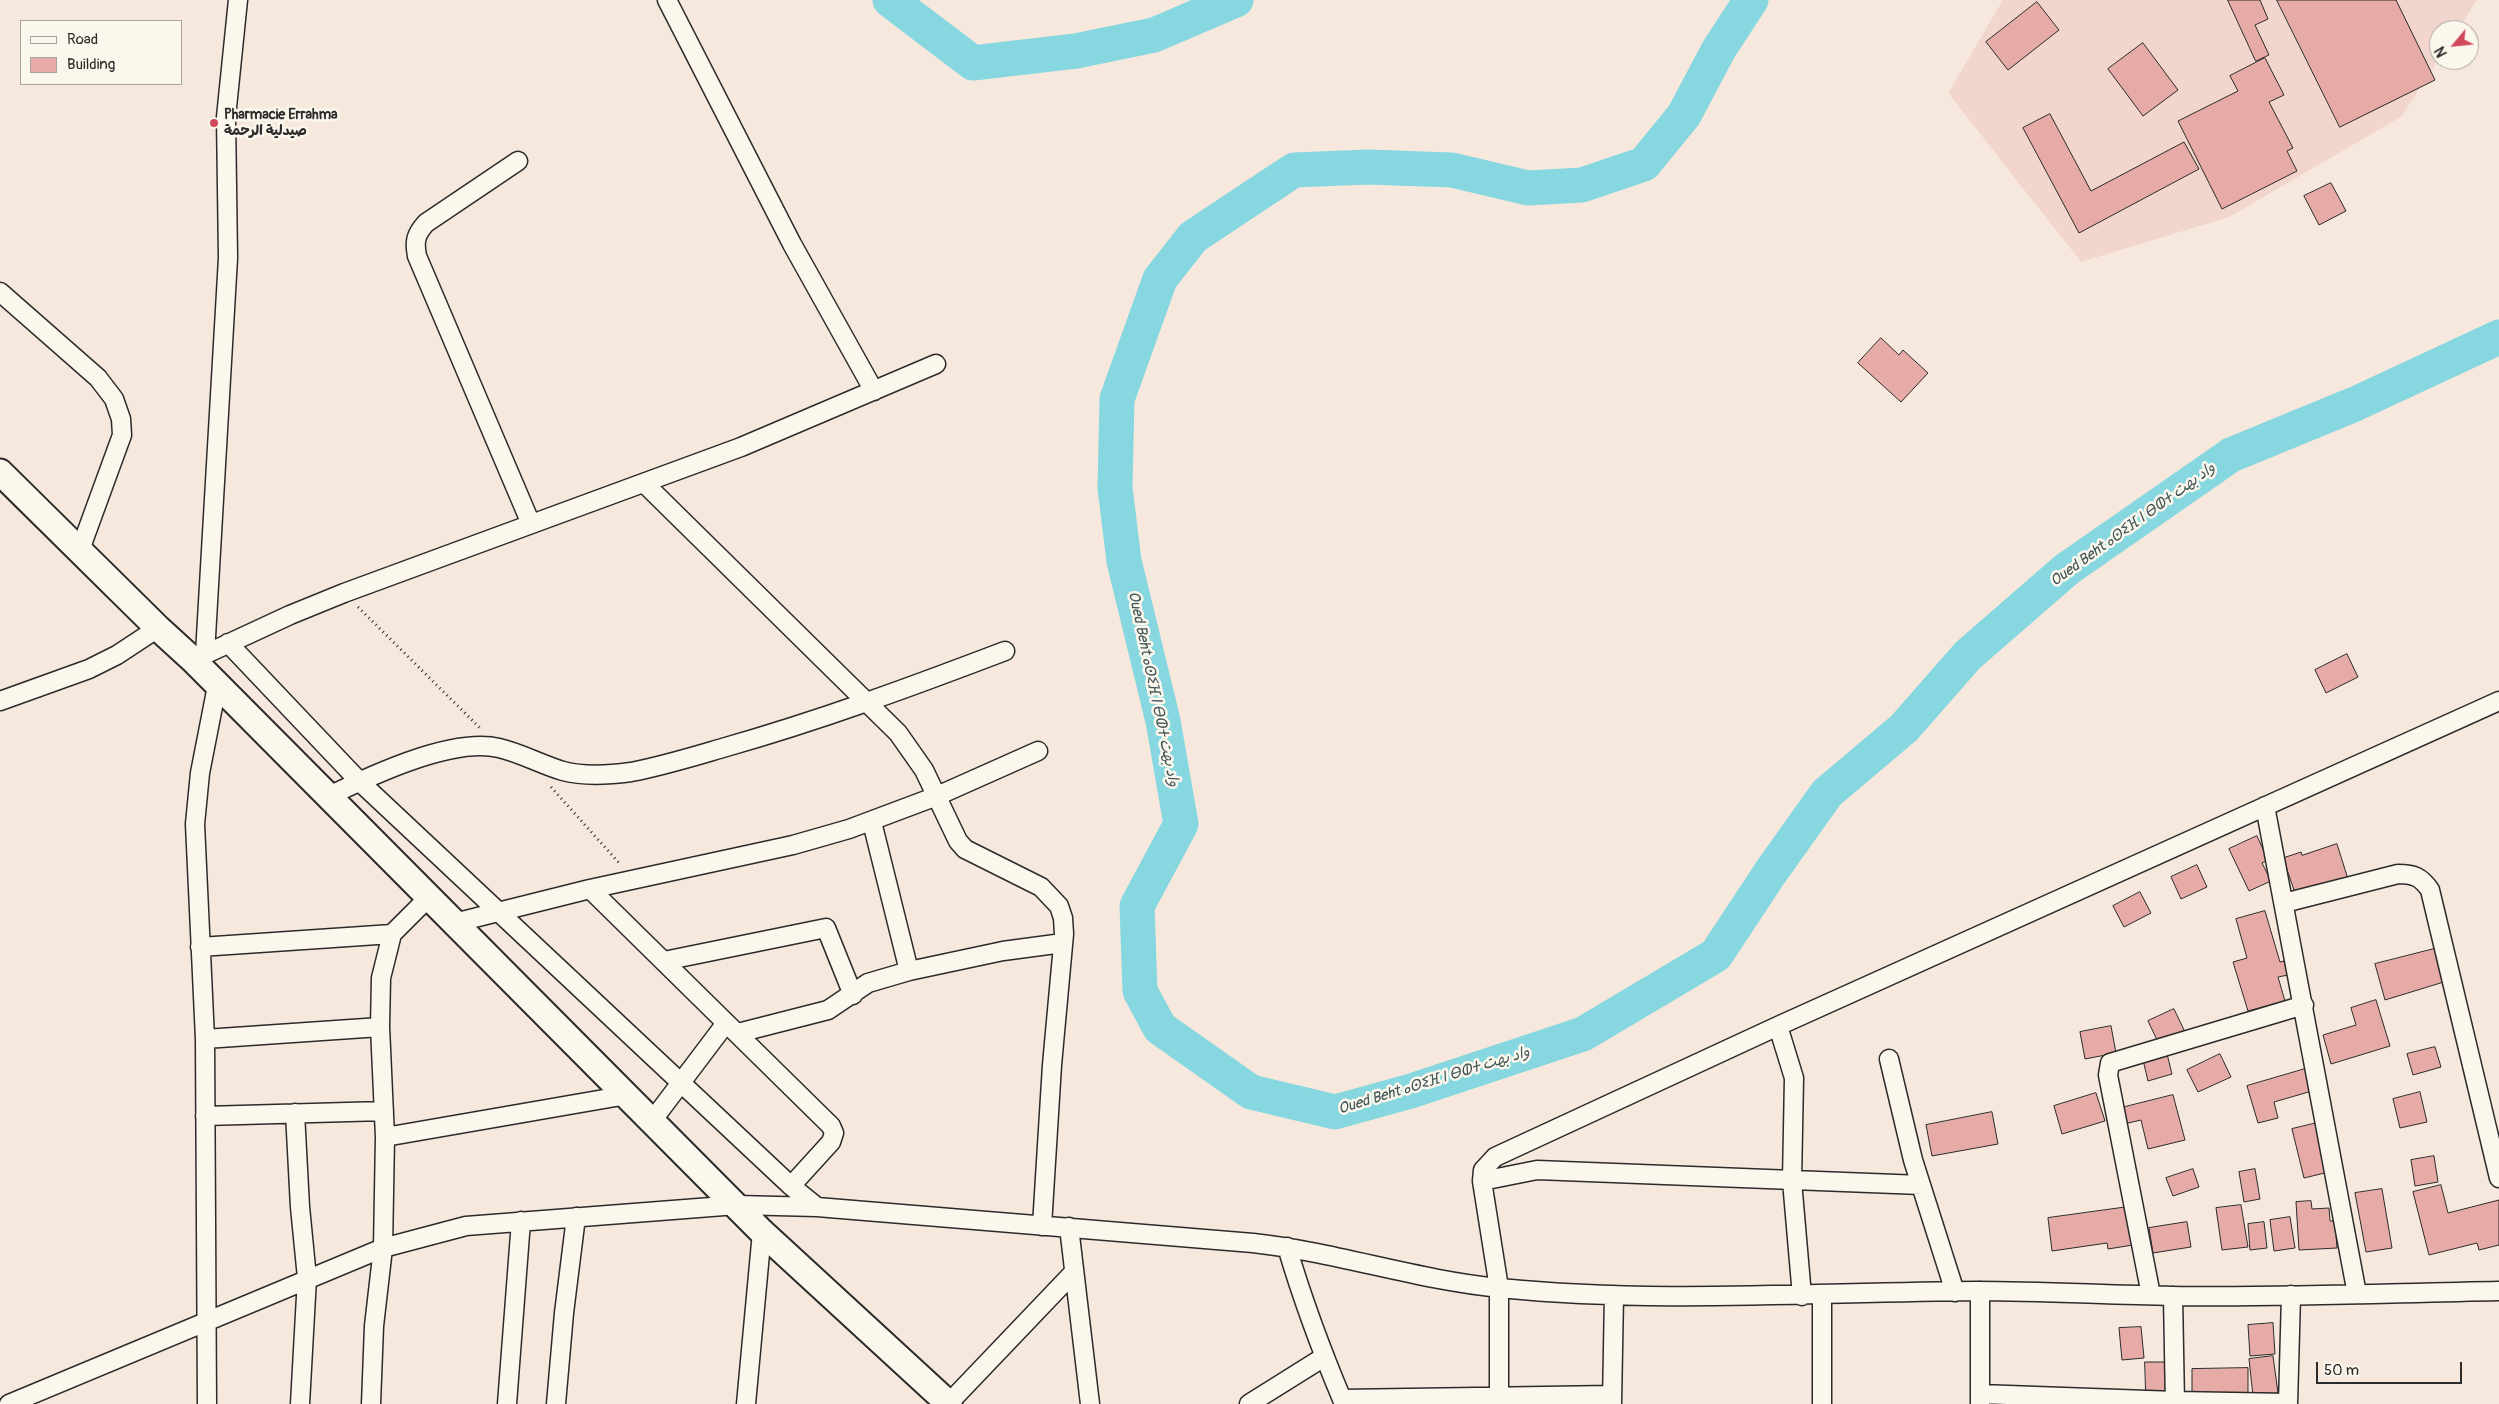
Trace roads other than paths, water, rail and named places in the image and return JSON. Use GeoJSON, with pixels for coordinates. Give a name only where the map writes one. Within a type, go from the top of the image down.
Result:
{"type":"FeatureCollection","features":[{"type":"Feature","properties":{"kind":"street"},"geometry":{"type":"LineString","coordinates":[[199,657],[228,258],[226,118],[238,0]]}},
{"type":"Feature","properties":{"kind":"street"},"geometry":{"type":"LineString","coordinates":[[667,0],[792,244],[874,391]]}},
{"type":"Feature","properties":{"kind":"street"},"geometry":{"type":"LineString","coordinates":[[518,161],[426,223],[419,231],[414,242],[417,256],[531,524]]}},
{"type":"Feature","properties":{"kind":"street"},"geometry":{"type":"LineString","coordinates":[[0,292],[98,378],[114,398],[121,419],[122,435],[80,550]]}},
{"type":"Feature","properties":{"kind":"street"},"geometry":{"type":"LineString","coordinates":[[199,657],[344,594],[741,447],[936,364]]}},
{"type":"Feature","properties":{"kind":"street"},"geometry":{"type":"LineString","coordinates":[[0,472],[158,628],[199,657],[217,686],[738,1205],[762,1232],[948,1404],[1073,1273]]}},
{"type":"Feature","properties":{"kind":"street"},"geometry":{"type":"LineString","coordinates":[[644,482],[898,733],[924,770],[948,824],[965,849],[1041,887],[1054,899],[1063,918],[1064,943],[1052,1065],[1042,1226]]}},
{"type":"Feature","properties":{"kind":"street"},"geometry":{"type":"LineString","coordinates":[[0,701],[89,669],[117,655],[158,628]]}},
{"type":"Feature","properties":{"kind":"street"},"geometry":{"type":"LineString","coordinates":[[228,643],[359,781],[501,912],[791,1186],[817,1207]]}},
{"type":"Feature","properties":{"kind":"street"},"geometry":{"type":"LineString","coordinates":[[327,797],[359,781],[414,760],[451,750],[476,746],[499,748],[564,771],[593,775],[630,772],[778,732],[866,703],[1005,651]]}},
{"type":"Feature","properties":{"kind":"street"},"geometry":{"type":"LineString","coordinates":[[207,1404],[205,1039],[195,824],[196,798],[217,686]]}},
{"type":"Feature","properties":{"kind":"street"},"geometry":{"type":"LineString","coordinates":[[1500,1400],[1499,1288],[1482,1181],[1485,1167],[1495,1157],[1778,1026],[2499,701]]}},
{"type":"Feature","properties":{"kind":"street"},"geometry":{"type":"LineString","coordinates":[[454,923],[590,889],[793,845],[872,822],[1038,752]]}},
{"type":"Feature","properties":{"kind":"street"},"geometry":{"type":"LineString","coordinates":[[2265,806],[2357,1294]]}},
{"type":"Feature","properties":{"kind":"street"},"geometry":{"type":"LineString","coordinates":[[872,822],[908,971]]}},
{"type":"Feature","properties":{"kind":"street"},"geometry":{"type":"LineString","coordinates":[[2284,903],[2398,874],[2411,874],[2422,878],[2430,890],[2499,1178]]}},
{"type":"Feature","properties":{"kind":"street"},"geometry":{"type":"LineString","coordinates":[[590,889],[830,1126],[834,1133],[831,1142],[791,1186]]}},
{"type":"Feature","properties":{"kind":"street"},"geometry":{"type":"LineString","coordinates":[[371,1404],[374,1326],[383,1248],[385,1137],[380,1027],[381,978],[392,934],[429,897]]}},
{"type":"Feature","properties":{"kind":"street"},"geometry":{"type":"LineString","coordinates":[[664,962],[826,928],[853,995]]}},
{"type":"Feature","properties":{"kind":"street"},"geometry":{"type":"LineString","coordinates":[[200,947],[392,934]]}},
{"type":"Feature","properties":{"kind":"street"},"geometry":{"type":"LineString","coordinates":[[652,1121],[681,1082],[732,1028],[828,1010],[853,995],[868,983],[908,971],[1002,951],[1064,943]]}},
{"type":"Feature","properties":{"kind":"street"},"geometry":{"type":"LineString","coordinates":[[2151,1295],[2110,1084],[2108,1067],[2110,1062],[2304,1005]]}},
{"type":"Feature","properties":{"kind":"street"},"geometry":{"type":"LineString","coordinates":[[1778,1026],[1794,1078],[1792,1181],[1802,1296]]}},
{"type":"Feature","properties":{"kind":"street"},"geometry":{"type":"LineString","coordinates":[[205,1039],[380,1027]]}},
{"type":"Feature","properties":{"kind":"street"},"geometry":{"type":"LineString","coordinates":[[1889,1059],[1912,1160],[1955,1292]]}},
{"type":"Feature","properties":{"kind":"street"},"geometry":{"type":"LineString","coordinates":[[385,1137],[627,1095]]}},
{"type":"Feature","properties":{"kind":"street"},"geometry":{"type":"LineString","coordinates":[[205,1116],[384,1111]]}},
{"type":"Feature","properties":{"kind":"street"},"geometry":{"type":"LineString","coordinates":[[295,1113],[300,1207],[307,1278],[300,1404]]}},
{"type":"Feature","properties":{"kind":"street"},"geometry":{"type":"LineString","coordinates":[[1482,1181],[1537,1170],[1921,1185]]}},
{"type":"Feature","properties":{"kind":"street"},"geometry":{"type":"LineString","coordinates":[[0,1392],[8,1404],[383,1248],[466,1226],[738,1205],[817,1207],[1287,1246],[1420,1276],[1499,1288],[1614,1295],[1802,1296],[1980,1291],[2173,1296],[2499,1291]]}},
{"type":"Feature","properties":{"kind":"street"},"geometry":{"type":"LineString","coordinates":[[556,1404],[564,1313],[576,1217]]}},
{"type":"Feature","properties":{"kind":"street"},"geometry":{"type":"LineString","coordinates":[[507,1404],[521,1221]]}},
{"type":"Feature","properties":{"kind":"street"},"geometry":{"type":"LineString","coordinates":[[1069,1228],[1090,1404]]}},
{"type":"Feature","properties":{"kind":"street"},"geometry":{"type":"LineString","coordinates":[[746,1404],[762,1232]]}},
{"type":"Feature","properties":{"kind":"street"},"geometry":{"type":"LineString","coordinates":[[1287,1246],[1301,1294],[1324,1358],[1343,1401],[1612,1400],[1614,1295]]}},
{"type":"Feature","properties":{"kind":"street"},"geometry":{"type":"LineString","coordinates":[[1980,1291],[1980,1399],[2174,1403],[2288,1403],[2291,1295]]}},
{"type":"Feature","properties":{"kind":"street"},"geometry":{"type":"LineString","coordinates":[[1822,1295],[1822,1404]]}},
{"type":"Feature","properties":{"kind":"street"},"geometry":{"type":"LineString","coordinates":[[2173,1296],[2174,1403]]}},
{"type":"Feature","properties":{"kind":"street"},"geometry":{"type":"LineString","coordinates":[[1249,1404],[1324,1358]]}},
{"type":"Feature","properties":{"kind":"waterway","name":"Oued Beht ⴰⵙⵉⴼ ⵏ ⴱⵀⵜ واد بهت"},"geometry":{"type":"LineString","coordinates":[[890,0],[973,63],[1076,51],[1154,35],[1236,0]]}},
{"type":"Feature","properties":{"kind":"waterway","name":"Oued Beht ⴰⵙⵉⴼ ⵏ ⴱⵀⵜ واد بهت"},"geometry":{"type":"LineString","coordinates":[[1751,0],[1719,49],[1684,115],[1644,164],[1582,185],[1528,188],[1452,170],[1368,167],[1294,170],[1193,237],[1160,279],[1117,399],[1115,488],[1124,561],[1163,721],[1181,824],[1137,906],[1140,991],[1160,1028],[1251,1092],[1335,1112],[1411,1091],[1583,1034],[1716,955],[1770,873],[1827,793],[1904,728],[1968,655],[2067,569],[2231,455],[2355,404],[2499,337]]}},
{"type":"Feature","properties":{"kind":"place","name":"Pharmacie Errahma صيدلية الرحمة"},"geometry":{"type":"Point","coordinates":[214,123]}}]}
